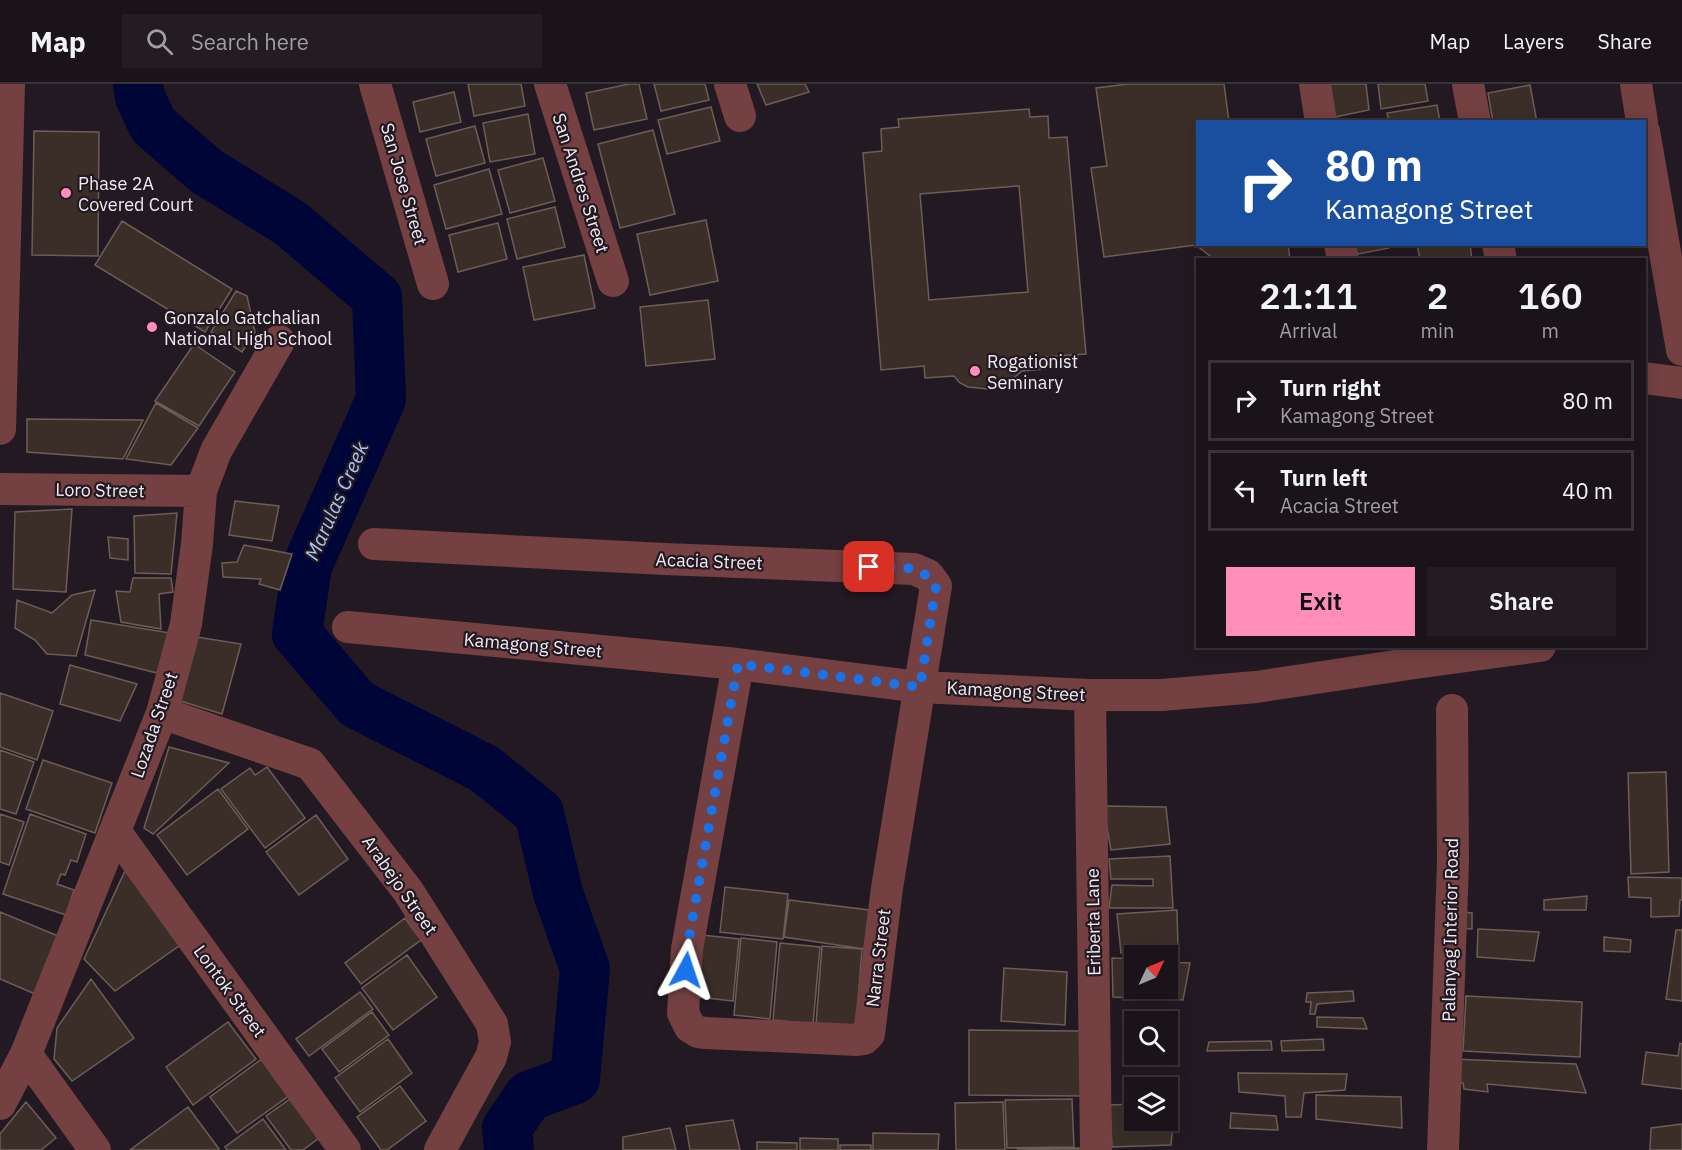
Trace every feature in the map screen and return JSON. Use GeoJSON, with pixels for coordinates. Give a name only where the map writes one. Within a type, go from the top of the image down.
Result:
{"type":"FeatureCollection","features":[{"type":"Feature","properties":{"kind":"street"},"geometry":{"type":"LineString","coordinates":[[0,429],[9,84]]}},
{"type":"Feature","properties":{"kind":"street","name":"San Jose Street"},"geometry":{"type":"LineString","coordinates":[[375,84],[433,284]]}},
{"type":"Feature","properties":{"kind":"street","name":"San Andres Street"},"geometry":{"type":"LineString","coordinates":[[550,84],[613,281]]}},
{"type":"Feature","properties":{"kind":"street"},"geometry":{"type":"LineString","coordinates":[[730,84],[740,116]]}},
{"type":"Feature","properties":{"kind":"street"},"geometry":{"type":"LineString","coordinates":[[1315,84],[1321,120]]}},
{"type":"Feature","properties":{"kind":"street"},"geometry":{"type":"LineString","coordinates":[[1468,84],[1475,120]]}},
{"type":"Feature","properties":{"kind":"street"},"geometry":{"type":"LineString","coordinates":[[1636,84],[1642,120]]}},
{"type":"Feature","properties":{"kind":"street"},"geometry":{"type":"LineString","coordinates":[[1646,143],[1682,350]]}},
{"type":"Feature","properties":{"kind":"street","name":"Lozada Street"},"geometry":{"type":"LineString","coordinates":[[0,1104],[26,1054],[162,713],[186,624],[201,491],[216,451],[279,341]]}},
{"type":"Feature","properties":{"kind":"street"},"geometry":{"type":"LineString","coordinates":[[1646,378],[1682,383]]}},
{"type":"Feature","properties":{"kind":"street","name":"Loro Street"},"geometry":{"type":"LineString","coordinates":[[0,489],[201,491]]}},
{"type":"Feature","properties":{"kind":"street","name":"Acacia Street"},"geometry":{"type":"LineString","coordinates":[[374,544],[914,569],[928,576],[936,586],[920,687]]}},
{"type":"Feature","properties":{"kind":"street","name":"Kamagong Street"},"geometry":{"type":"LineString","coordinates":[[348,627],[738,664],[920,687],[1090,695],[1162,695],[1256,687],[1415,663],[1477,651],[1515,648]]}},
{"type":"Feature","properties":{"kind":"street","name":"Narra Street"},"geometry":{"type":"LineString","coordinates":[[738,664],[687,949],[683,1013],[690,1027],[698,1032],[857,1040],[864,1039],[869,1034],[887,888],[920,687]]}},
{"type":"Feature","properties":{"kind":"street","name":"Eriberta Lane"},"geometry":{"type":"LineString","coordinates":[[1090,695],[1096,1150]]}},
{"type":"Feature","properties":{"kind":"street","name":"Palanyag Interior Road"},"geometry":{"type":"LineString","coordinates":[[1443,1150],[1453,862],[1452,710]]}},
{"type":"Feature","properties":{"kind":"street","name":"Arabejo Street"},"geometry":{"type":"LineString","coordinates":[[162,713],[309,764],[408,891],[492,1024],[495,1042],[491,1057],[440,1150]]}},
{"type":"Feature","properties":{"kind":"street","name":"Lontok Street"},"geometry":{"type":"LineString","coordinates":[[115,831],[345,1150]]}},
{"type":"Feature","properties":{"kind":"street"},"geometry":{"type":"LineString","coordinates":[[26,1054],[95,1150]]}},
{"type":"Feature","properties":{"kind":"building"},"geometry":{"type":"Polygon","coordinates":[[[468,84],[521,84],[525,106],[474,116],[468,84]]]}},
{"type":"Feature","properties":{"kind":"building"},"geometry":{"type":"Polygon","coordinates":[[[639,84],[647,119],[594,130],[586,93],[639,84]]]}},
{"type":"Feature","properties":{"kind":"building"},"geometry":{"type":"Polygon","coordinates":[[[654,84],[705,84],[709,100],[661,111],[654,84]]]}},
{"type":"Feature","properties":{"kind":"building"},"geometry":{"type":"Polygon","coordinates":[[[757,84],[805,84],[809,92],[766,105],[757,84]]]}},
{"type":"Feature","properties":{"kind":"building"},"geometry":{"type":"Polygon","coordinates":[[[1128,84],[1224,84],[1229,120],[1196,120],[1196,245],[1104,257],[1091,168],[1107,166],[1096,88],[1128,84]]]}},
{"type":"Feature","properties":{"kind":"building"},"geometry":{"type":"Polygon","coordinates":[[[1322,84],[1366,84],[1369,110],[1330,118],[1322,84]]]}},
{"type":"Feature","properties":{"kind":"building"},"geometry":{"type":"Polygon","coordinates":[[[1378,84],[1425,84],[1428,101],[1381,109],[1378,84]]]}},
{"type":"Feature","properties":{"kind":"building"},"geometry":{"type":"Polygon","coordinates":[[[1530,85],[1537,120],[1493,120],[1488,93],[1530,85]]]}},
{"type":"Feature","properties":{"kind":"building"},"geometry":{"type":"Polygon","coordinates":[[[454,92],[461,122],[420,132],[413,102],[454,92]]]}},
{"type":"Feature","properties":{"kind":"building"},"geometry":{"type":"Polygon","coordinates":[[[1437,105],[1440,120],[1389,120],[1387,113],[1437,105]]]}},
{"type":"Feature","properties":{"kind":"building"},"geometry":{"type":"Polygon","coordinates":[[[711,107],[720,141],[667,154],[658,120],[711,107]]]}},
{"type":"Feature","properties":{"kind":"building"},"geometry":{"type":"Polygon","coordinates":[[[1029,109],[1030,117],[1048,116],[1049,138],[1067,137],[1086,354],[1044,357],[1045,369],[1022,371],[1009,382],[988,389],[968,387],[954,376],[925,378],[924,366],[881,370],[863,153],[882,151],[881,129],[899,127],[898,119],[1029,109]],[[1019,186],[920,194],[929,300],[1028,292],[1019,186]]]}},
{"type":"Feature","properties":{"kind":"building"},"geometry":{"type":"Polygon","coordinates":[[[528,114],[535,154],[490,162],[483,123],[528,114]]]}},
{"type":"Feature","properties":{"kind":"building"},"geometry":{"type":"Polygon","coordinates":[[[475,126],[485,163],[436,176],[426,139],[475,126]]]}},
{"type":"Feature","properties":{"kind":"building"},"geometry":{"type":"Polygon","coordinates":[[[653,130],[675,214],[620,228],[598,144],[653,130]]]}},
{"type":"Feature","properties":{"kind":"building","name":"Phase 2A Covered Court"},"geometry":{"type":"Polygon","coordinates":[[[34,131],[99,132],[98,256],[32,255],[34,131]]]}},
{"type":"Feature","properties":{"kind":"building"},"geometry":{"type":"Polygon","coordinates":[[[543,158],[555,201],[510,213],[498,170],[543,158]]]}},
{"type":"Feature","properties":{"kind":"building"},"geometry":{"type":"Polygon","coordinates":[[[489,169],[502,214],[446,229],[434,185],[489,169]]]}},
{"type":"Feature","properties":{"kind":"building"},"geometry":{"type":"Polygon","coordinates":[[[555,207],[565,247],[517,259],[507,219],[555,207]]]}},
{"type":"Feature","properties":{"kind":"building"},"geometry":{"type":"Polygon","coordinates":[[[706,220],[718,281],[650,295],[637,234],[706,220]]]}},
{"type":"Feature","properties":{"kind":"building"},"geometry":{"type":"Polygon","coordinates":[[[122,221],[232,289],[205,332],[95,265],[122,221]]]}},
{"type":"Feature","properties":{"kind":"building"},"geometry":{"type":"Polygon","coordinates":[[[498,223],[507,259],[458,272],[449,235],[498,223]]]}},
{"type":"Feature","properties":{"kind":"building"},"geometry":{"type":"Polygon","coordinates":[[[1197,246],[1288,246],[1290,258],[1212,258],[1197,246]]]}},
{"type":"Feature","properties":{"kind":"building"},"geometry":{"type":"Polygon","coordinates":[[[1347,246],[1389,246],[1389,248],[1348,256],[1347,246]]]}},
{"type":"Feature","properties":{"kind":"building"},"geometry":{"type":"Polygon","coordinates":[[[1417,246],[1470,246],[1472,258],[1420,258],[1417,246]]]}},
{"type":"Feature","properties":{"kind":"building"},"geometry":{"type":"Polygon","coordinates":[[[584,255],[595,308],[534,320],[523,267],[584,255]]]}},
{"type":"Feature","properties":{"kind":"building"},"geometry":{"type":"Polygon","coordinates":[[[236,291],[247,296],[255,332],[242,352],[211,332],[236,291]]]}},
{"type":"Feature","properties":{"kind":"building"},"geometry":{"type":"Polygon","coordinates":[[[708,300],[715,359],[646,366],[640,307],[708,300]]]}},
{"type":"Feature","properties":{"kind":"building"},"geometry":{"type":"Polygon","coordinates":[[[194,344],[235,372],[199,426],[155,401],[194,344]]]}},
{"type":"Feature","properties":{"kind":"building"},"geometry":{"type":"Polygon","coordinates":[[[156,403],[198,428],[171,465],[126,459],[156,403]]]}},
{"type":"Feature","properties":{"kind":"building"},"geometry":{"type":"Polygon","coordinates":[[[27,419],[143,420],[123,459],[27,452],[27,419]]]}},
{"type":"Feature","properties":{"kind":"building"},"geometry":{"type":"Polygon","coordinates":[[[235,501],[279,506],[272,541],[229,535],[235,501]]]}},
{"type":"Feature","properties":{"kind":"building"},"geometry":{"type":"Polygon","coordinates":[[[72,509],[66,592],[13,589],[15,512],[72,509]]]}},
{"type":"Feature","properties":{"kind":"building"},"geometry":{"type":"Polygon","coordinates":[[[177,513],[171,574],[135,573],[134,516],[177,513]]]}},
{"type":"Feature","properties":{"kind":"building"},"geometry":{"type":"Polygon","coordinates":[[[108,537],[128,539],[128,560],[110,558],[108,537]]]}},
{"type":"Feature","properties":{"kind":"building"},"geometry":{"type":"Polygon","coordinates":[[[244,545],[292,554],[280,590],[259,584],[261,579],[223,577],[222,563],[237,562],[244,545]]]}},
{"type":"Feature","properties":{"kind":"building"},"geometry":{"type":"Polygon","coordinates":[[[133,578],[171,578],[173,592],[159,594],[161,629],[121,622],[116,591],[130,592],[133,578]]]}},
{"type":"Feature","properties":{"kind":"building"},"geometry":{"type":"Polygon","coordinates":[[[95,590],[76,656],[47,654],[35,640],[15,628],[17,600],[52,613],[72,595],[95,590]]]}},
{"type":"Feature","properties":{"kind":"building"},"geometry":{"type":"Polygon","coordinates":[[[91,620],[170,633],[157,673],[85,655],[91,620]]]}},
{"type":"Feature","properties":{"kind":"building"},"geometry":{"type":"Polygon","coordinates":[[[197,637],[241,644],[222,714],[174,699],[197,637]]]}},
{"type":"Feature","properties":{"kind":"building"},"geometry":{"type":"Polygon","coordinates":[[[70,665],[137,684],[120,721],[60,704],[70,665]]]}},
{"type":"Feature","properties":{"kind":"building"},"geometry":{"type":"Polygon","coordinates":[[[0,693],[53,711],[37,760],[0,747],[0,693]]]}},
{"type":"Feature","properties":{"kind":"building"},"geometry":{"type":"Polygon","coordinates":[[[169,747],[229,763],[153,834],[144,828],[169,747]]]}},
{"type":"Feature","properties":{"kind":"building"},"geometry":{"type":"Polygon","coordinates":[[[0,750],[34,762],[16,814],[0,809],[0,750]]]}},
{"type":"Feature","properties":{"kind":"building"},"geometry":{"type":"Polygon","coordinates":[[[43,760],[112,783],[95,833],[26,809],[43,760]]]}},
{"type":"Feature","properties":{"kind":"building"},"geometry":{"type":"Polygon","coordinates":[[[267,767],[305,818],[265,848],[221,789],[250,768],[255,775],[267,767]]]}},
{"type":"Feature","properties":{"kind":"building"},"geometry":{"type":"Polygon","coordinates":[[[1666,772],[1669,872],[1631,874],[1628,773],[1666,772]]]}},
{"type":"Feature","properties":{"kind":"building"},"geometry":{"type":"Polygon","coordinates":[[[218,789],[248,829],[187,875],[157,835],[218,789]]]}},
{"type":"Feature","properties":{"kind":"building"},"geometry":{"type":"Polygon","coordinates":[[[1103,806],[1166,807],[1170,844],[1111,850],[1103,806]]]}},
{"type":"Feature","properties":{"kind":"building"},"geometry":{"type":"Polygon","coordinates":[[[0,814],[24,822],[9,865],[0,862],[0,814]]]}},
{"type":"Feature","properties":{"kind":"building"},"geometry":{"type":"Polygon","coordinates":[[[30,814],[86,834],[77,862],[71,860],[65,875],[61,874],[57,884],[74,890],[66,915],[3,894],[30,814]]]}},
{"type":"Feature","properties":{"kind":"building"},"geometry":{"type":"Polygon","coordinates":[[[316,815],[348,859],[299,895],[266,852],[316,815]]]}},
{"type":"Feature","properties":{"kind":"building"},"geometry":{"type":"Polygon","coordinates":[[[1170,856],[1173,908],[1109,908],[1112,885],[1153,886],[1153,879],[1111,879],[1109,859],[1170,856]]]}},
{"type":"Feature","properties":{"kind":"building"},"geometry":{"type":"Polygon","coordinates":[[[125,871],[183,943],[115,991],[84,959],[125,871]]]}},
{"type":"Feature","properties":{"kind":"building"},"geometry":{"type":"Polygon","coordinates":[[[1628,877],[1682,878],[1679,916],[1651,917],[1651,898],[1629,897],[1628,877]]]}},
{"type":"Feature","properties":{"kind":"building"},"geometry":{"type":"Polygon","coordinates":[[[725,887],[788,894],[783,939],[720,932],[725,887]]]}},
{"type":"Feature","properties":{"kind":"building"},"geometry":{"type":"Polygon","coordinates":[[[1587,896],[1586,910],[1544,910],[1544,900],[1587,896]]]}},
{"type":"Feature","properties":{"kind":"building"},"geometry":{"type":"Polygon","coordinates":[[[789,900],[869,910],[864,949],[784,937],[789,900]]]}},
{"type":"Feature","properties":{"kind":"building"},"geometry":{"type":"Polygon","coordinates":[[[1177,910],[1178,945],[1124,945],[1124,953],[1121,953],[1117,914],[1177,910]]]}},
{"type":"Feature","properties":{"kind":"building"},"geometry":{"type":"Polygon","coordinates":[[[1454,911],[1472,913],[1472,929],[1455,928],[1454,911]]]}},
{"type":"Feature","properties":{"kind":"building"},"geometry":{"type":"Polygon","coordinates":[[[0,912],[58,936],[35,994],[0,979],[0,912]]]}},
{"type":"Feature","properties":{"kind":"building"},"geometry":{"type":"Polygon","coordinates":[[[405,918],[421,940],[361,984],[345,963],[405,918]]]}},
{"type":"Feature","properties":{"kind":"building"},"geometry":{"type":"Polygon","coordinates":[[[1478,929],[1539,932],[1534,961],[1477,957],[1478,929]]]}},
{"type":"Feature","properties":{"kind":"building"},"geometry":{"type":"Polygon","coordinates":[[[1676,930],[1682,930],[1682,1001],[1666,999],[1676,930]]]}},
{"type":"Feature","properties":{"kind":"building"},"geometry":{"type":"Polygon","coordinates":[[[702,935],[739,939],[733,1001],[697,997],[702,935]]]}},
{"type":"Feature","properties":{"kind":"building"},"geometry":{"type":"Polygon","coordinates":[[[1604,937],[1631,940],[1630,952],[1604,951],[1604,937]]]}},
{"type":"Feature","properties":{"kind":"building"},"geometry":{"type":"Polygon","coordinates":[[[741,938],[777,942],[770,1019],[734,1015],[741,938]]]}},
{"type":"Feature","properties":{"kind":"building"},"geometry":{"type":"Polygon","coordinates":[[[780,943],[820,947],[813,1024],[773,1020],[780,943]]]}},
{"type":"Feature","properties":{"kind":"building"},"geometry":{"type":"Polygon","coordinates":[[[822,946],[862,949],[856,1027],[816,1024],[822,946]]]}},
{"type":"Feature","properties":{"kind":"building"},"geometry":{"type":"Polygon","coordinates":[[[407,955],[437,997],[393,1030],[362,988],[407,955]]]}},
{"type":"Feature","properties":{"kind":"building"},"geometry":{"type":"Polygon","coordinates":[[[1112,958],[1124,959],[1124,997],[1113,997],[1112,958]]]}},
{"type":"Feature","properties":{"kind":"building"},"geometry":{"type":"Polygon","coordinates":[[[1178,962],[1190,963],[1183,1000],[1160,999],[1178,999],[1178,962]]]}},
{"type":"Feature","properties":{"kind":"building"},"geometry":{"type":"Polygon","coordinates":[[[1004,968],[1067,972],[1065,1025],[1001,1021],[1004,968]]]}},
{"type":"Feature","properties":{"kind":"building"},"geometry":{"type":"Polygon","coordinates":[[[91,979],[134,1038],[72,1081],[54,1059],[57,1028],[91,979]]]}},
{"type":"Feature","properties":{"kind":"building"},"geometry":{"type":"Polygon","coordinates":[[[1353,991],[1354,1001],[1317,1004],[1315,1014],[1310,1014],[1311,1002],[1306,1002],[1307,993],[1353,991]]]}},
{"type":"Feature","properties":{"kind":"building"},"geometry":{"type":"Polygon","coordinates":[[[360,992],[373,1009],[309,1056],[296,1039],[360,992]]]}},
{"type":"Feature","properties":{"kind":"building"},"geometry":{"type":"Polygon","coordinates":[[[1466,996],[1582,1002],[1580,1057],[1463,1051],[1466,996]]]}},
{"type":"Feature","properties":{"kind":"building"},"geometry":{"type":"Polygon","coordinates":[[[372,1012],[389,1035],[339,1072],[322,1049],[372,1012]]]}},
{"type":"Feature","properties":{"kind":"building"},"geometry":{"type":"Polygon","coordinates":[[[1317,1017],[1363,1018],[1367,1029],[1317,1027],[1317,1017]]]}},
{"type":"Feature","properties":{"kind":"building"},"geometry":{"type":"Polygon","coordinates":[[[228,1022],[256,1059],[193,1105],[166,1067],[228,1022]]]}},
{"type":"Feature","properties":{"kind":"building"},"geometry":{"type":"Polygon","coordinates":[[[969,1030],[1083,1031],[1083,1096],[969,1095],[969,1030]]]}},
{"type":"Feature","properties":{"kind":"building"},"geometry":{"type":"Polygon","coordinates":[[[388,1039],[412,1073],[360,1112],[335,1078],[388,1039]]]}},
{"type":"Feature","properties":{"kind":"building"},"geometry":{"type":"Polygon","coordinates":[[[1323,1039],[1324,1050],[1282,1051],[1281,1041],[1323,1039]]]}},
{"type":"Feature","properties":{"kind":"building"},"geometry":{"type":"Polygon","coordinates":[[[1271,1041],[1272,1050],[1207,1051],[1209,1042],[1271,1041]]]}},
{"type":"Feature","properties":{"kind":"building"},"geometry":{"type":"Polygon","coordinates":[[[1680,1043],[1682,1044],[1682,1089],[1642,1084],[1646,1052],[1678,1056],[1680,1043]]]}},
{"type":"Feature","properties":{"kind":"building"},"geometry":{"type":"Polygon","coordinates":[[[263,1058],[290,1095],[237,1133],[210,1097],[263,1058]]]}},
{"type":"Feature","properties":{"kind":"building"},"geometry":{"type":"Polygon","coordinates":[[[1453,1059],[1576,1064],[1586,1093],[1487,1084],[1488,1092],[1464,1089],[1463,1083],[1455,1083],[1453,1059]]]}},
{"type":"Feature","properties":{"kind":"building"},"geometry":{"type":"Polygon","coordinates":[[[1238,1073],[1347,1074],[1345,1090],[1304,1093],[1301,1117],[1286,1117],[1285,1096],[1239,1092],[1238,1073]]]}},
{"type":"Feature","properties":{"kind":"building"},"geometry":{"type":"Polygon","coordinates":[[[400,1086],[426,1121],[387,1150],[381,1150],[357,1117],[400,1086]]]}},
{"type":"Feature","properties":{"kind":"building"},"geometry":{"type":"Polygon","coordinates":[[[1316,1095],[1401,1097],[1402,1128],[1316,1119],[1316,1095]]]}},
{"type":"Feature","properties":{"kind":"building"},"geometry":{"type":"Polygon","coordinates":[[[290,1099],[319,1138],[303,1150],[291,1150],[266,1116],[290,1099]]]}},
{"type":"Feature","properties":{"kind":"building"},"geometry":{"type":"Polygon","coordinates":[[[1072,1099],[1074,1147],[1007,1148],[1005,1100],[1072,1099]]]}},
{"type":"Feature","properties":{"kind":"building"},"geometry":{"type":"Polygon","coordinates":[[[26,1102],[56,1138],[41,1150],[0,1150],[0,1134],[26,1102]]]}},
{"type":"Feature","properties":{"kind":"building"},"geometry":{"type":"Polygon","coordinates":[[[1003,1102],[1005,1150],[956,1150],[955,1103],[1003,1102]]]}},
{"type":"Feature","properties":{"kind":"building"},"geometry":{"type":"Polygon","coordinates":[[[1124,1104],[1124,1131],[1172,1131],[1171,1145],[1112,1147],[1110,1105],[1124,1104]]]}},
{"type":"Feature","properties":{"kind":"building"},"geometry":{"type":"Polygon","coordinates":[[[188,1107],[218,1150],[130,1150],[188,1107]]]}},
{"type":"Feature","properties":{"kind":"building"},"geometry":{"type":"Polygon","coordinates":[[[1231,1113],[1276,1116],[1278,1130],[1230,1128],[1231,1113]]]}},
{"type":"Feature","properties":{"kind":"building"},"geometry":{"type":"Polygon","coordinates":[[[263,1119],[286,1150],[227,1150],[225,1147],[263,1119]]]}},
{"type":"Feature","properties":{"kind":"building"},"geometry":{"type":"Polygon","coordinates":[[[733,1120],[740,1150],[690,1150],[686,1126],[733,1120]]]}},
{"type":"Feature","properties":{"kind":"building"},"geometry":{"type":"Polygon","coordinates":[[[1682,1124],[1682,1150],[1650,1150],[1651,1128],[1682,1124]]]}},
{"type":"Feature","properties":{"kind":"building"},"geometry":{"type":"Polygon","coordinates":[[[670,1128],[676,1150],[623,1150],[623,1137],[670,1128]]]}},
{"type":"Feature","properties":{"kind":"building"},"geometry":{"type":"Polygon","coordinates":[[[873,1133],[939,1134],[938,1150],[873,1150],[873,1133]]]}},
{"type":"Feature","properties":{"kind":"building"},"geometry":{"type":"Polygon","coordinates":[[[800,1138],[838,1139],[838,1150],[800,1150],[800,1138]]]}},
{"type":"Feature","properties":{"kind":"building"},"geometry":{"type":"Polygon","coordinates":[[[757,1142],[797,1143],[797,1150],[757,1150],[757,1142]]]}},
{"type":"Feature","properties":{"kind":"building"},"geometry":{"type":"Polygon","coordinates":[[[840,1145],[871,1145],[871,1150],[840,1150],[840,1145]]]}},
{"type":"Feature","properties":{"kind":"building"},"geometry":{"type":"Polygon","coordinates":[[[1079,1148],[1079,1150],[1017,1149],[1079,1148]]]}},
{"type":"Feature","properties":{"kind":"waterway","name":"Marulas Creek"},"geometry":{"type":"LineString","coordinates":[[138,84],[140,97],[153,125],[206,171],[290,223],[377,297],[381,399],[307,566],[297,634],[357,704],[485,769],[539,813],[558,893],[585,969],[575,1079],[529,1096],[507,1128],[509,1150]]}},
{"type":"Feature","properties":{"kind":"place","name":"Phase 2A Covered Court"},"geometry":{"type":"Point","coordinates":[66,193]}},
{"type":"Feature","properties":{"kind":"place","name":"Gonzalo Gatchalian National High School"},"geometry":{"type":"Point","coordinates":[152,327]}},
{"type":"Feature","properties":{"kind":"place","name":"Rogationist Seminary"},"geometry":{"type":"Point","coordinates":[975,371]}},
{"type":"Feature","properties":{"kind":"route"},"geometry":{"type":"LineString","coordinates":[[686,970],[687,949],[738,664],[920,687],[936,586],[928,576],[914,569],[869,567]]}}]}
